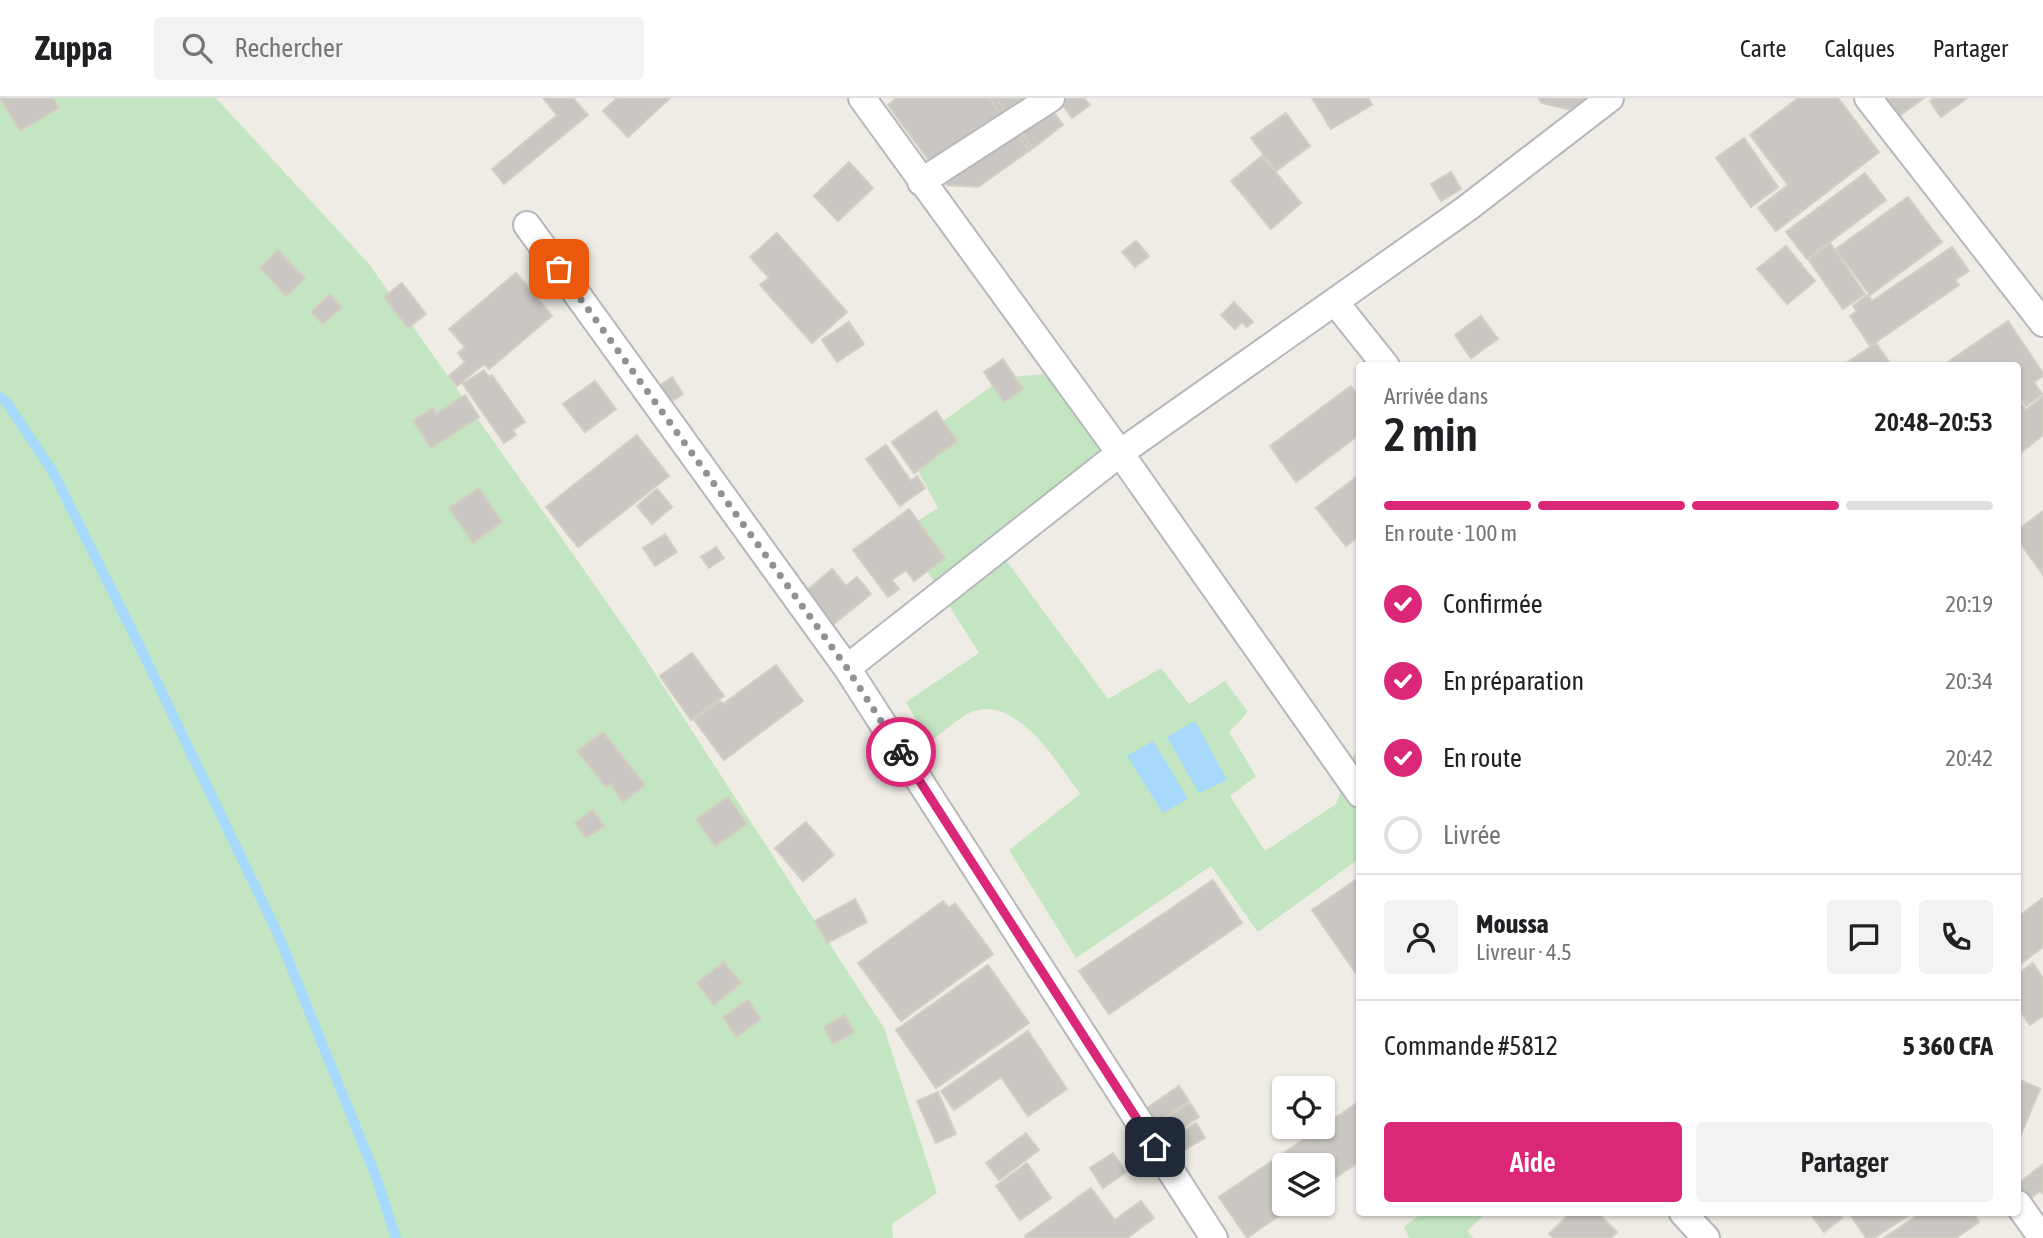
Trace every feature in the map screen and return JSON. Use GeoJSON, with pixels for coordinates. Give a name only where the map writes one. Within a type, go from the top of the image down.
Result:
{"type":"FeatureCollection","features":[{"type":"Feature","properties":{"kind":"street"},"geometry":{"type":"LineString","coordinates":[[862,98],[1120,453],[1356,788]]}},
{"type":"Feature","properties":{"kind":"street"},"geometry":{"type":"LineString","coordinates":[[921,181],[1051,98]]}},
{"type":"Feature","properties":{"kind":"street"},"geometry":{"type":"LineString","coordinates":[[847,668],[1120,453],[1466,209],[1609,98]]}},
{"type":"Feature","properties":{"kind":"street"},"geometry":{"type":"LineString","coordinates":[[1868,98],[2043,323]]}},
{"type":"Feature","properties":{"kind":"street"},"geometry":{"type":"LineString","coordinates":[[527,225],[847,668],[1214,1238]]}},
{"type":"Feature","properties":{"kind":"street"},"geometry":{"type":"LineString","coordinates":[[1335,302],[1383,362]]}},
{"type":"Feature","properties":{"kind":"street"},"geometry":{"type":"LineString","coordinates":[[2021,1208],[2042,1238]]}},
{"type":"Feature","properties":{"kind":"street"},"geometry":{"type":"LineString","coordinates":[[1686,1216],[1706,1238]]}},
{"type":"Feature","properties":{"kind":"green space"},"geometry":{"type":"Polygon","coordinates":[[[0,98],[216,98],[369,264],[636,644],[884,1028],[937,1193],[892,1224],[893,1238],[0,1238],[0,98]]]}},
{"type":"Feature","properties":{"kind":"green space"},"geometry":{"type":"Polygon","coordinates":[[[1048,374],[1105,452],[989,537],[1108,699],[1161,668],[1189,704],[1225,681],[1248,712],[1229,732],[1256,776],[1230,796],[1265,851],[1336,804],[1356,754],[1356,861],[1258,932],[1211,866],[1076,958],[1009,850],[1080,794],[1034,734],[1003,712],[986,709],[969,713],[929,742],[906,702],[979,653],[902,531],[938,508],[906,448],[1004,377],[1048,374]]]}},
{"type":"Feature","properties":{"kind":"green space"},"geometry":{"type":"Polygon","coordinates":[[[1418,1216],[1483,1216],[1467,1231],[1473,1238],[1409,1238],[1404,1227],[1418,1216]]]}},
{"type":"Feature","properties":{"kind":"water"},"geometry":{"type":"Polygon","coordinates":[[[1195,721],[1227,780],[1199,793],[1167,737],[1195,721]]]}},
{"type":"Feature","properties":{"kind":"water"},"geometry":{"type":"Polygon","coordinates":[[[1153,741],[1188,799],[1163,813],[1127,756],[1153,741]]]}},
{"type":"Feature","properties":{"kind":"building"},"geometry":{"type":"Polygon","coordinates":[[[0,98],[53,98],[59,108],[20,131],[0,98]]]}},
{"type":"Feature","properties":{"kind":"building"},"geometry":{"type":"Polygon","coordinates":[[[543,98],[573,98],[588,115],[504,184],[492,169],[557,115],[543,98]]]}},
{"type":"Feature","properties":{"kind":"building"},"geometry":{"type":"Polygon","coordinates":[[[617,98],[670,98],[628,137],[603,111],[617,98]]]}},
{"type":"Feature","properties":{"kind":"building"},"geometry":{"type":"Polygon","coordinates":[[[897,98],[996,98],[1033,148],[978,187],[947,185],[888,105],[897,98]]]}},
{"type":"Feature","properties":{"kind":"building"},"geometry":{"type":"Polygon","coordinates":[[[989,98],[1043,98],[1063,125],[1029,151],[989,98]]]}},
{"type":"Feature","properties":{"kind":"building"},"geometry":{"type":"Polygon","coordinates":[[[1058,98],[1084,98],[1090,105],[1072,118],[1058,98]]]}},
{"type":"Feature","properties":{"kind":"building"},"geometry":{"type":"Polygon","coordinates":[[[1312,98],[1368,98],[1372,105],[1331,129],[1312,98]]]}},
{"type":"Feature","properties":{"kind":"building"},"geometry":{"type":"Polygon","coordinates":[[[1538,98],[1588,98],[1571,110],[1542,103],[1538,98]]]}},
{"type":"Feature","properties":{"kind":"building"},"geometry":{"type":"Polygon","coordinates":[[[1798,98],[1838,98],[1879,152],[1776,231],[1758,208],[1788,185],[1750,135],[1798,98]]]}},
{"type":"Feature","properties":{"kind":"building"},"geometry":{"type":"Polygon","coordinates":[[[1886,98],[1924,98],[1899,116],[1886,98]]]}},
{"type":"Feature","properties":{"kind":"building"},"geometry":{"type":"Polygon","coordinates":[[[1934,98],[1967,98],[1941,117],[1930,101],[1934,98]]]}},
{"type":"Feature","properties":{"kind":"building"},"geometry":{"type":"Polygon","coordinates":[[[1286,113],[1310,146],[1276,171],[1251,138],[1286,113]]]}},
{"type":"Feature","properties":{"kind":"building"},"geometry":{"type":"Polygon","coordinates":[[[1744,138],[1778,187],[1751,207],[1716,158],[1744,138]]]}},
{"type":"Feature","properties":{"kind":"building"},"geometry":{"type":"Polygon","coordinates":[[[1262,156],[1301,203],[1271,229],[1231,181],[1262,156]]]}},
{"type":"Feature","properties":{"kind":"building"},"geometry":{"type":"Polygon","coordinates":[[[849,162],[873,188],[838,221],[814,196],[849,162]]]}},
{"type":"Feature","properties":{"kind":"building"},"geometry":{"type":"Polygon","coordinates":[[[1451,172],[1461,189],[1441,201],[1431,184],[1451,172]]]}},
{"type":"Feature","properties":{"kind":"building"},"geometry":{"type":"Polygon","coordinates":[[[1865,173],[1886,200],[1807,259],[1786,232],[1865,173]]]}},
{"type":"Feature","properties":{"kind":"building"},"geometry":{"type":"Polygon","coordinates":[[[1908,197],[1942,242],[1870,295],[1836,249],[1908,197]]]}},
{"type":"Feature","properties":{"kind":"building"},"geometry":{"type":"Polygon","coordinates":[[[777,233],[847,312],[812,343],[760,285],[769,278],[750,257],[777,233]]]}},
{"type":"Feature","properties":{"kind":"building"},"geometry":{"type":"Polygon","coordinates":[[[1136,241],[1149,256],[1135,267],[1122,252],[1136,241]]]}},
{"type":"Feature","properties":{"kind":"building"},"geometry":{"type":"Polygon","coordinates":[[[1830,243],[1865,294],[1843,309],[1808,259],[1830,243]]]}},
{"type":"Feature","properties":{"kind":"building"},"geometry":{"type":"Polygon","coordinates":[[[1786,246],[1815,281],[1787,304],[1757,269],[1786,246]]]}},
{"type":"Feature","properties":{"kind":"building"},"geometry":{"type":"Polygon","coordinates":[[[1952,247],[1969,271],[1955,280],[1959,285],[1870,346],[1850,316],[1857,311],[1853,306],[1868,295],[1872,301],[1952,247]]]}},
{"type":"Feature","properties":{"kind":"building"},"geometry":{"type":"Polygon","coordinates":[[[278,250],[305,278],[286,296],[260,268],[278,250]]]}},
{"type":"Feature","properties":{"kind":"building"},"geometry":{"type":"Polygon","coordinates":[[[516,273],[552,316],[489,369],[484,364],[457,386],[449,376],[465,362],[458,353],[465,347],[449,329],[516,273]]]}},
{"type":"Feature","properties":{"kind":"building"},"geometry":{"type":"Polygon","coordinates":[[[402,283],[426,314],[408,328],[384,297],[402,283]]]}},
{"type":"Feature","properties":{"kind":"building"},"geometry":{"type":"Polygon","coordinates":[[[330,294],[342,307],[323,324],[311,312],[330,294]]]}},
{"type":"Feature","properties":{"kind":"building"},"geometry":{"type":"Polygon","coordinates":[[[1234,302],[1253,322],[1247,327],[1242,322],[1235,329],[1221,315],[1234,302]]]}},
{"type":"Feature","properties":{"kind":"building"},"geometry":{"type":"Polygon","coordinates":[[[1481,316],[1498,339],[1471,358],[1455,335],[1481,316]]]}},
{"type":"Feature","properties":{"kind":"building"},"geometry":{"type":"Polygon","coordinates":[[[2008,321],[2043,373],[2043,376],[2034,382],[2042,394],[2026,406],[2021,398],[2021,362],[1948,362],[2008,321]]]}},
{"type":"Feature","properties":{"kind":"building"},"geometry":{"type":"Polygon","coordinates":[[[849,322],[864,344],[837,362],[822,340],[849,322]]]}},
{"type":"Feature","properties":{"kind":"building"},"geometry":{"type":"Polygon","coordinates":[[[1876,343],[1889,362],[1848,362],[1876,343]]]}},
{"type":"Feature","properties":{"kind":"building"},"geometry":{"type":"Polygon","coordinates":[[[1003,359],[1023,389],[1004,402],[984,372],[1003,359]]]}},
{"type":"Feature","properties":{"kind":"building"},"geometry":{"type":"Polygon","coordinates":[[[484,370],[489,377],[492,375],[525,422],[513,430],[516,435],[504,443],[463,384],[484,370]]]}},
{"type":"Feature","properties":{"kind":"building"},"geometry":{"type":"Polygon","coordinates":[[[672,377],[683,394],[666,405],[655,389],[672,377]]]}},
{"type":"Feature","properties":{"kind":"building"},"geometry":{"type":"Polygon","coordinates":[[[595,381],[616,409],[585,432],[563,404],[595,381]]]}},
{"type":"Feature","properties":{"kind":"building"},"geometry":{"type":"Polygon","coordinates":[[[1351,386],[1356,393],[1356,437],[1296,482],[1270,446],[1351,386]]]}},
{"type":"Feature","properties":{"kind":"building"},"geometry":{"type":"Polygon","coordinates":[[[465,395],[479,417],[431,448],[413,421],[433,408],[436,414],[465,395]]]}},
{"type":"Feature","properties":{"kind":"building"},"geometry":{"type":"Polygon","coordinates":[[[2043,396],[2043,435],[2021,453],[2021,403],[2026,410],[2043,396]]]}},
{"type":"Feature","properties":{"kind":"building"},"geometry":{"type":"Polygon","coordinates":[[[936,411],[957,441],[914,473],[892,442],[936,411]]]}},
{"type":"Feature","properties":{"kind":"building"},"geometry":{"type":"Polygon","coordinates":[[[637,435],[669,476],[578,547],[546,507],[637,435]]]}},
{"type":"Feature","properties":{"kind":"building"},"geometry":{"type":"Polygon","coordinates":[[[886,445],[911,481],[917,476],[925,488],[900,506],[866,459],[886,445]]]}},
{"type":"Feature","properties":{"kind":"building"},"geometry":{"type":"Polygon","coordinates":[[[1356,477],[1356,538],[1346,546],[1316,508],[1356,477]]]}},
{"type":"Feature","properties":{"kind":"building"},"geometry":{"type":"Polygon","coordinates":[[[479,488],[502,522],[473,543],[449,508],[479,488]]]}},
{"type":"Feature","properties":{"kind":"building"},"geometry":{"type":"Polygon","coordinates":[[[657,489],[672,507],[652,524],[637,506],[657,489]]]}},
{"type":"Feature","properties":{"kind":"building"},"geometry":{"type":"Polygon","coordinates":[[[909,509],[945,558],[914,581],[906,570],[892,580],[899,589],[888,597],[853,550],[909,509]]]}},
{"type":"Feature","properties":{"kind":"building"},"geometry":{"type":"Polygon","coordinates":[[[2043,511],[2043,575],[2021,544],[2021,528],[2043,511]]]}},
{"type":"Feature","properties":{"kind":"building"},"geometry":{"type":"Polygon","coordinates":[[[665,534],[677,552],[655,566],[643,548],[665,534]]]}},
{"type":"Feature","properties":{"kind":"building"},"geometry":{"type":"Polygon","coordinates":[[[716,547],[724,558],[709,568],[701,557],[716,547]]]}},
{"type":"Feature","properties":{"kind":"building"},"geometry":{"type":"Polygon","coordinates":[[[832,569],[846,586],[857,577],[871,594],[826,630],[799,597],[832,569]]]}},
{"type":"Feature","properties":{"kind":"building"},"geometry":{"type":"Polygon","coordinates":[[[692,653],[724,696],[691,720],[660,676],[692,653]]]}},
{"type":"Feature","properties":{"kind":"building"},"geometry":{"type":"Polygon","coordinates":[[[776,665],[803,701],[724,760],[694,720],[720,701],[723,704],[776,665]]]}},
{"type":"Feature","properties":{"kind":"building"},"geometry":{"type":"Polygon","coordinates":[[[603,732],[645,785],[623,802],[610,784],[606,787],[577,751],[603,732]]]}},
{"type":"Feature","properties":{"kind":"building"},"geometry":{"type":"Polygon","coordinates":[[[728,797],[747,824],[715,846],[696,819],[728,797]]]}},
{"type":"Feature","properties":{"kind":"building"},"geometry":{"type":"Polygon","coordinates":[[[593,810],[604,826],[586,838],[575,823],[593,810]]]}},
{"type":"Feature","properties":{"kind":"building"},"geometry":{"type":"Polygon","coordinates":[[[806,822],[834,855],[803,881],[775,848],[806,822]]]}},
{"type":"Feature","properties":{"kind":"building"},"geometry":{"type":"Polygon","coordinates":[[[1213,880],[1242,923],[1109,1014],[1079,971],[1213,880]]]}},
{"type":"Feature","properties":{"kind":"building"},"geometry":{"type":"Polygon","coordinates":[[[1356,880],[1356,973],[1312,910],[1356,880]]]}},
{"type":"Feature","properties":{"kind":"building"},"geometry":{"type":"Polygon","coordinates":[[[2043,898],[2043,947],[2021,964],[2021,915],[2043,898]]]}},
{"type":"Feature","properties":{"kind":"building"},"geometry":{"type":"Polygon","coordinates":[[[855,899],[867,922],[827,943],[815,921],[855,899]]]}},
{"type":"Feature","properties":{"kind":"building"},"geometry":{"type":"Polygon","coordinates":[[[943,901],[949,908],[955,903],[993,954],[901,1021],[858,963],[943,901]]]}},
{"type":"Feature","properties":{"kind":"building"},"geometry":{"type":"Polygon","coordinates":[[[724,962],[741,983],[714,1005],[697,983],[724,962]]]}},
{"type":"Feature","properties":{"kind":"building"},"geometry":{"type":"Polygon","coordinates":[[[2033,963],[2043,978],[2043,1016],[2030,1025],[2021,1012],[2021,972],[2033,963]]]}},
{"type":"Feature","properties":{"kind":"building"},"geometry":{"type":"Polygon","coordinates":[[[988,965],[1029,1023],[936,1088],[896,1030],[988,965]]]}},
{"type":"Feature","properties":{"kind":"building"},"geometry":{"type":"Polygon","coordinates":[[[748,1000],[761,1019],[736,1037],[723,1017],[748,1000]]]}},
{"type":"Feature","properties":{"kind":"building"},"geometry":{"type":"Polygon","coordinates":[[[845,1015],[854,1032],[833,1044],[824,1027],[845,1015]]]}},
{"type":"Feature","properties":{"kind":"building"},"geometry":{"type":"Polygon","coordinates":[[[1028,1031],[1067,1089],[1028,1116],[1001,1077],[954,1110],[941,1091],[1028,1031]]]}},
{"type":"Feature","properties":{"kind":"building"},"geometry":{"type":"Polygon","coordinates":[[[2021,1080],[2040,1089],[2021,1135],[2021,1080]]]}},
{"type":"Feature","properties":{"kind":"building"},"geometry":{"type":"Polygon","coordinates":[[[1179,1086],[1189,1101],[1157,1123],[1147,1108],[1179,1086]]]}},
{"type":"Feature","properties":{"kind":"building"},"geometry":{"type":"Polygon","coordinates":[[[938,1092],[956,1134],[936,1143],[917,1101],[938,1092]]]}},
{"type":"Feature","properties":{"kind":"building"},"geometry":{"type":"Polygon","coordinates":[[[1190,1103],[1199,1117],[1167,1138],[1158,1123],[1190,1103]]]}},
{"type":"Feature","properties":{"kind":"building"},"geometry":{"type":"Polygon","coordinates":[[[1356,1104],[1356,1164],[1335,1178],[1335,1153],[1284,1153],[1304,1139],[1335,1139],[1335,1118],[1356,1104]]]}},
{"type":"Feature","properties":{"kind":"building"},"geometry":{"type":"Polygon","coordinates":[[[1196,1123],[1205,1138],[1181,1152],[1172,1138],[1196,1123]]]}},
{"type":"Feature","properties":{"kind":"building"},"geometry":{"type":"Polygon","coordinates":[[[1026,1133],[1039,1150],[999,1180],[986,1163],[1026,1133]]]}},
{"type":"Feature","properties":{"kind":"building"},"geometry":{"type":"Polygon","coordinates":[[[1113,1153],[1126,1172],[1103,1188],[1090,1168],[1113,1153]]]}},
{"type":"Feature","properties":{"kind":"building"},"geometry":{"type":"Polygon","coordinates":[[[1272,1161],[1272,1216],[1279,1216],[1247,1238],[1219,1197],[1272,1161]]]}},
{"type":"Feature","properties":{"kind":"building"},"geometry":{"type":"Polygon","coordinates":[[[1027,1163],[1051,1198],[1020,1220],[996,1186],[1027,1163]]]}},
{"type":"Feature","properties":{"kind":"building"},"geometry":{"type":"Polygon","coordinates":[[[2043,1164],[2043,1194],[2040,1191],[2026,1202],[2021,1195],[2021,1182],[2043,1164]]]}},
{"type":"Feature","properties":{"kind":"building"},"geometry":{"type":"Polygon","coordinates":[[[1091,1188],[1115,1220],[1141,1201],[1154,1218],[1127,1238],[1026,1238],[1025,1236],[1091,1188]]]}},
{"type":"Feature","properties":{"kind":"building"},"geometry":{"type":"Polygon","coordinates":[[[1567,1216],[1601,1216],[1617,1232],[1611,1238],[1553,1238],[1549,1234],[1567,1216]]]}},
{"type":"Feature","properties":{"kind":"building"},"geometry":{"type":"Polygon","coordinates":[[[1812,1216],[1840,1216],[1842,1218],[1824,1232],[1812,1216]]]}},
{"type":"Feature","properties":{"kind":"building"},"geometry":{"type":"Polygon","coordinates":[[[1851,1216],[1907,1216],[1874,1238],[1866,1238],[1851,1216]]]}},
{"type":"Feature","properties":{"kind":"building"},"geometry":{"type":"Polygon","coordinates":[[[1917,1216],[1975,1216],[1979,1222],[1956,1238],[1884,1238],[1917,1216]]]}},
{"type":"Feature","properties":{"kind":"waterway"},"geometry":{"type":"LineString","coordinates":[[0,397],[7,403],[53,472],[277,932],[376,1177],[396,1238]]}},
{"type":"Feature","properties":{"kind":"way so far"},"geometry":{"type":"LineString","coordinates":[[559,269],[847,668],[901,752]]}},
{"type":"Feature","properties":{"kind":"route"},"geometry":{"type":"LineString","coordinates":[[901,752],[1155,1147]]}}]}
